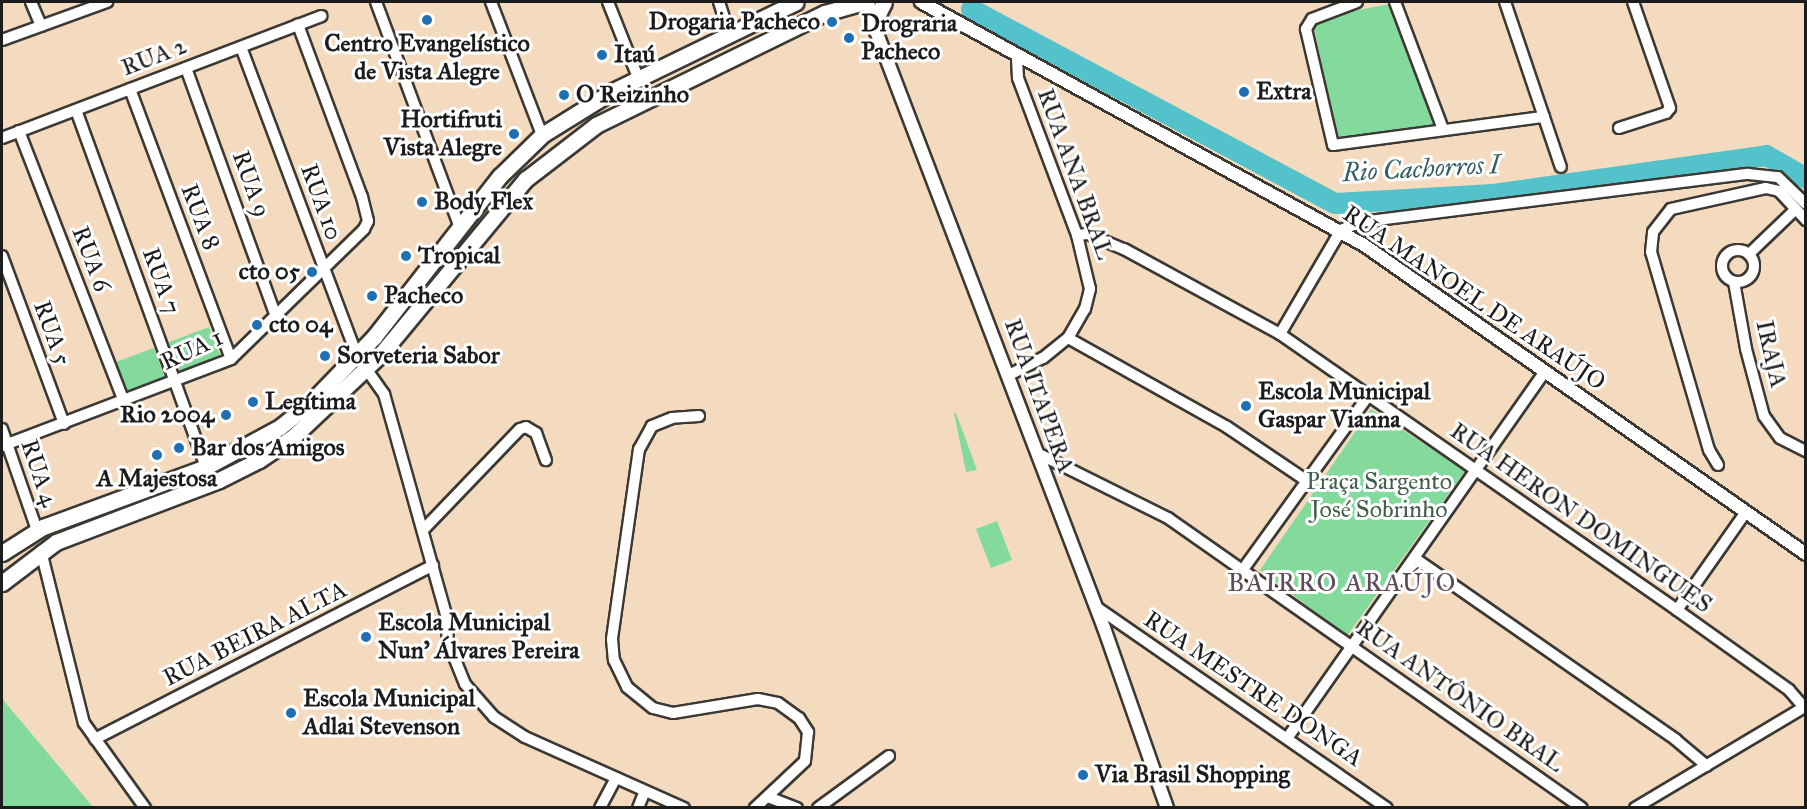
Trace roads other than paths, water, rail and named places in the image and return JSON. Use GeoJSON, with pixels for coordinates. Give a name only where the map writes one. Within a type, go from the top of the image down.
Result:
{"type":"FeatureCollection","features":[{"type":"Feature","properties":{"kind":"main road"},"geometry":{"type":"LineString","coordinates":[[2,553],[37,530],[206,467],[280,427],[357,356],[500,176],[542,135],[639,80],[796,2]]}},
{"type":"Feature","properties":{"kind":"main road"},"geometry":{"type":"LineString","coordinates":[[2,583],[41,551],[81,530],[205,486],[259,460],[306,426],[367,368],[519,188],[567,144],[640,100],[825,13],[866,2]]}},
{"type":"Feature","properties":{"kind":"main road"},"geometry":{"type":"LineString","coordinates":[[874,22],[884,2]]}},
{"type":"Feature","properties":{"kind":"street"},"geometry":{"type":"LineString","coordinates":[[31,2],[41,26]]}},
{"type":"Feature","properties":{"kind":"street"},"geometry":{"type":"LineString","coordinates":[[2,40],[107,2]]}},
{"type":"Feature","properties":{"kind":"street"},"geometry":{"type":"LineString","coordinates":[[376,2],[459,225]]}},
{"type":"Feature","properties":{"kind":"street"},"geometry":{"type":"LineString","coordinates":[[491,2],[542,135]]}},
{"type":"Feature","properties":{"kind":"street"},"geometry":{"type":"LineString","coordinates":[[608,2],[639,80]]}},
{"type":"Feature","properties":{"kind":"street"},"geometry":{"type":"LineString","coordinates":[[719,2],[730,35]]}},
{"type":"Feature","properties":{"kind":"street","name":"RUA ITAPERA"},"geometry":{"type":"LineString","coordinates":[[866,2],[1009,375],[1167,807]]}},
{"type":"Feature","properties":{"kind":"street","name":"RUA MANOEL DE ARAÚJO"},"geometry":{"type":"LineString","coordinates":[[921,2],[946,7],[1017,57],[1341,230],[1806,554]]}},
{"type":"Feature","properties":{"kind":"street"},"geometry":{"type":"LineString","coordinates":[[1357,2],[1312,19],[1306,35],[1333,144],[1544,117]]}},
{"type":"Feature","properties":{"kind":"street"},"geometry":{"type":"LineString","coordinates":[[1395,2],[1443,129]]}},
{"type":"Feature","properties":{"kind":"street"},"geometry":{"type":"LineString","coordinates":[[1505,2],[1561,167]]}},
{"type":"Feature","properties":{"kind":"street"},"geometry":{"type":"LineString","coordinates":[[1619,128],[1666,113],[1670,108],[1633,2]]}},
{"type":"Feature","properties":{"kind":"street","name":"RUA 2"},"geometry":{"type":"LineString","coordinates":[[2,138],[322,16]]}},
{"type":"Feature","properties":{"kind":"street","name":"RUA 1"},"geometry":{"type":"LineString","coordinates":[[4,445],[124,402],[231,359],[364,229],[368,221],[362,197],[298,25]]}},
{"type":"Feature","properties":{"kind":"street","name":"RUA 10"},"geometry":{"type":"LineString","coordinates":[[242,47],[357,356],[384,394],[446,614],[448,642],[465,684],[478,702],[494,717],[525,737],[684,807]]}},
{"type":"Feature","properties":{"kind":"street","name":"RUA ANA BRAL"},"geometry":{"type":"LineString","coordinates":[[1009,375],[1043,358],[1068,338],[1085,309],[1090,289],[1077,235],[1018,78],[1017,57]]}},
{"type":"Feature","properties":{"kind":"street","name":"RUA 9"},"geometry":{"type":"LineString","coordinates":[[186,68],[276,316]]}},
{"type":"Feature","properties":{"kind":"street","name":"RUA 8"},"geometry":{"type":"LineString","coordinates":[[130,89],[231,359]]}},
{"type":"Feature","properties":{"kind":"street","name":"RUA 7"},"geometry":{"type":"LineString","coordinates":[[76,110],[206,467]]}},
{"type":"Feature","properties":{"kind":"street","name":"RUA 6"},"geometry":{"type":"LineString","coordinates":[[19,131],[124,402]]}},
{"type":"Feature","properties":{"kind":"street"},"geometry":{"type":"LineString","coordinates":[[1280,334],[1341,230],[1382,218],[1748,174],[1778,177],[1801,206],[1806,220]]}},
{"type":"Feature","properties":{"kind":"street"},"geometry":{"type":"LineString","coordinates":[[1718,465],[1708,450],[1651,252],[1653,232],[1659,219],[1671,209],[1766,188],[1779,191],[1801,206]]}},
{"type":"Feature","properties":{"kind":"street"},"geometry":{"type":"LineString","coordinates":[[1749,254],[1801,206]]}},
{"type":"Feature","properties":{"kind":"street","name":"RUA HERON DOMINGUES"},"geometry":{"type":"LineString","coordinates":[[1077,235],[1088,234],[1124,249],[1280,334],[1677,610],[1789,690],[1805,706]]}},
{"type":"Feature","properties":{"kind":"street"},"geometry":{"type":"LineString","coordinates":[[1736,250],[1749,254],[1754,261],[1750,277],[1734,282],[1723,272],[1724,258],[1736,250]]}},
{"type":"Feature","properties":{"kind":"street","name":"RUA 5"},"geometry":{"type":"LineString","coordinates":[[2,256],[64,424]]}},
{"type":"Feature","properties":{"kind":"street","name":"IRAJA"},"geometry":{"type":"LineString","coordinates":[[1734,282],[1746,349],[1764,416],[1780,438],[1806,451]]}},
{"type":"Feature","properties":{"kind":"street"},"geometry":{"type":"LineString","coordinates":[[1068,338],[1227,427],[1307,481]]}},
{"type":"Feature","properties":{"kind":"street"},"geometry":{"type":"LineString","coordinates":[[1288,737],[1416,559],[1545,372]]}},
{"type":"Feature","properties":{"kind":"street"},"geometry":{"type":"LineString","coordinates":[[1244,568],[1368,396]]}},
{"type":"Feature","properties":{"kind":"street"},"geometry":{"type":"LineString","coordinates":[[699,416],[672,418],[652,426],[639,449],[612,639],[614,660],[627,687],[653,708],[673,713],[758,699],[778,703],[799,718],[808,732],[805,761],[755,807]]}},
{"type":"Feature","properties":{"kind":"street"},"geometry":{"type":"LineString","coordinates":[[423,530],[520,429],[526,427],[536,433],[546,460]]}},
{"type":"Feature","properties":{"kind":"street","name":"RUA 4"},"geometry":{"type":"LineString","coordinates":[[2,429],[4,445],[37,530]]}},
{"type":"Feature","properties":{"kind":"street","name":"RUA ANTÔNIO BRAL"},"geometry":{"type":"LineString","coordinates":[[1037,453],[1168,518],[1244,568],[1582,807]]}},
{"type":"Feature","properties":{"kind":"street"},"geometry":{"type":"LineString","coordinates":[[1677,610],[1746,512]]}},
{"type":"Feature","properties":{"kind":"street"},"geometry":{"type":"LineString","coordinates":[[41,551],[84,723],[145,807]]}},
{"type":"Feature","properties":{"kind":"street"},"geometry":{"type":"LineString","coordinates":[[1416,559],[1676,740],[1707,766]]}},
{"type":"Feature","properties":{"kind":"street","name":"RUA BEIRA ALTA"},"geometry":{"type":"LineString","coordinates":[[95,739],[433,565]]}},
{"type":"Feature","properties":{"kind":"street","name":"RUA MESTRE DONGA"},"geometry":{"type":"LineString","coordinates":[[1095,606],[1387,807]]}},
{"type":"Feature","properties":{"kind":"street"},"geometry":{"type":"LineString","coordinates":[[1635,807],[1805,706]]}},
{"type":"Feature","properties":{"kind":"street"},"geometry":{"type":"LineString","coordinates":[[818,807],[889,756]]}},
{"type":"Feature","properties":{"kind":"street"},"geometry":{"type":"LineString","coordinates":[[600,807],[616,778]]}},
{"type":"Feature","properties":{"kind":"street"},"geometry":{"type":"LineString","coordinates":[[638,807],[645,791]]}},
{"type":"Feature","properties":{"kind":"street"},"geometry":{"type":"LineString","coordinates":[[768,797],[797,807]]}},
{"type":"Feature","properties":{"kind":"waterway","name":"Rio Cachorros I"},"geometry":{"type":"LineString","coordinates":[[971,9],[1335,203],[1493,194],[1766,155],[1806,178]]}},
{"type":"Feature","properties":{"kind":"place","name":"Centro Evangelístico de Vista Alegre"},"geometry":{"type":"Point","coordinates":[427,20]}},
{"type":"Feature","properties":{"kind":"place","name":"Drogaria Pacheco"},"geometry":{"type":"Point","coordinates":[832,22]}},
{"type":"Feature","properties":{"kind":"place","name":"Drograria Pacheco"},"geometry":{"type":"Point","coordinates":[849,38]}},
{"type":"Feature","properties":{"kind":"place","name":"Itaú"},"geometry":{"type":"Point","coordinates":[602,55]}},
{"type":"Feature","properties":{"kind":"place","name":"Extra"},"geometry":{"type":"Point","coordinates":[1244,92]}},
{"type":"Feature","properties":{"kind":"place","name":"O Reizinho"},"geometry":{"type":"Point","coordinates":[564,95]}},
{"type":"Feature","properties":{"kind":"place","name":"Hortifruti Vista Alegre"},"geometry":{"type":"Point","coordinates":[514,134]}},
{"type":"Feature","properties":{"kind":"place","name":"Body Flex"},"geometry":{"type":"Point","coordinates":[422,202]}},
{"type":"Feature","properties":{"kind":"place","name":"Tropical"},"geometry":{"type":"Point","coordinates":[406,256]}},
{"type":"Feature","properties":{"kind":"place","name":"cto 05"},"geometry":{"type":"Point","coordinates":[312,272]}},
{"type":"Feature","properties":{"kind":"place","name":"Pacheco"},"geometry":{"type":"Point","coordinates":[372,296]}},
{"type":"Feature","properties":{"kind":"place","name":"cto 04"},"geometry":{"type":"Point","coordinates":[257,325]}},
{"type":"Feature","properties":{"kind":"place","name":"Sorveteria Sabor"},"geometry":{"type":"Point","coordinates":[325,356]}},
{"type":"Feature","properties":{"kind":"place","name":"Legítima"},"geometry":{"type":"Point","coordinates":[253,402]}},
{"type":"Feature","properties":{"kind":"place","name":"Escola Municipal Gaspar Vianna"},"geometry":{"type":"Point","coordinates":[1246,406]}},
{"type":"Feature","properties":{"kind":"place","name":"Rio 2004"},"geometry":{"type":"Point","coordinates":[226,415]}},
{"type":"Feature","properties":{"kind":"place","name":"Bar dos Amigos"},"geometry":{"type":"Point","coordinates":[179,448]}},
{"type":"Feature","properties":{"kind":"place","name":"A Majestosa"},"geometry":{"type":"Point","coordinates":[157,455]}},
{"type":"Feature","properties":{"kind":"place","name":"Escola Municipal Nun' Álvares Pereira"},"geometry":{"type":"Point","coordinates":[366,637]}},
{"type":"Feature","properties":{"kind":"place","name":"Escola Municipal Adlai Stevenson"},"geometry":{"type":"Point","coordinates":[291,713]}},
{"type":"Feature","properties":{"kind":"place","name":"Via Brasil Shopping"},"geometry":{"type":"Point","coordinates":[1083,775]}},
{"type":"Feature","properties":{"kind":"district","name":"BAIRRO ARAÚJO"},"geometry":{"type":"Point","coordinates":[1342,583]}},
{"type":"Feature","properties":{"kind":"park label","name":"Praça Sargento José Sobrinho"},"geometry":{"type":"Point","coordinates":[1379,496]}}]}
